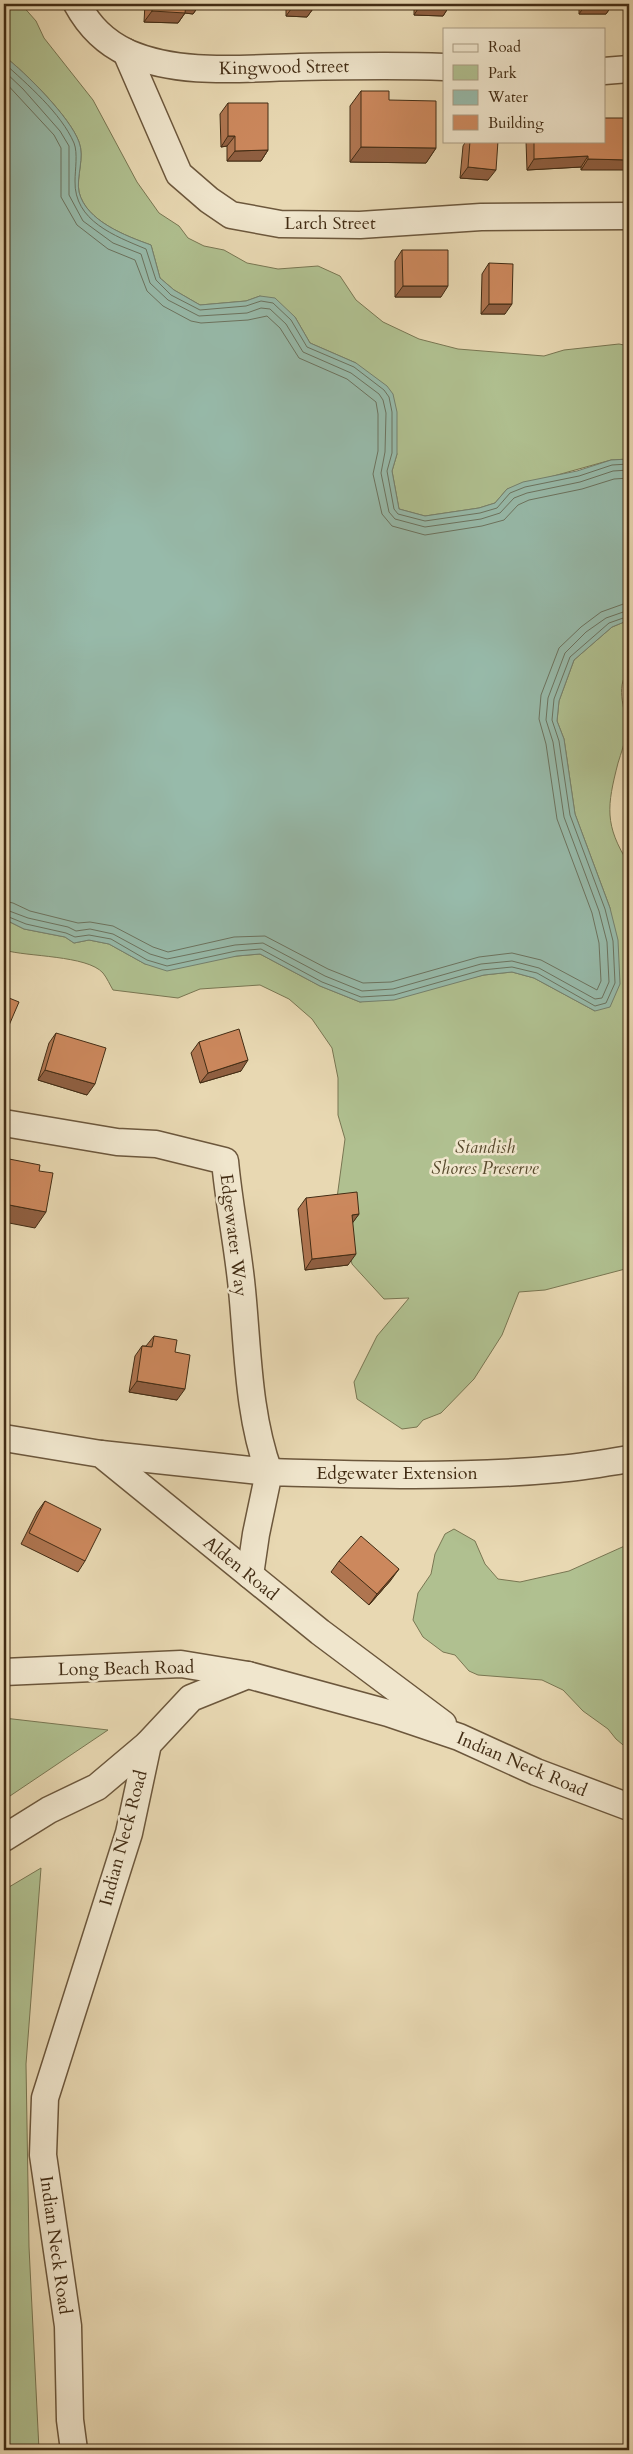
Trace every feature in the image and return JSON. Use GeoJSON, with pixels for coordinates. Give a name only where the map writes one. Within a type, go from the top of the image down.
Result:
{"type":"FeatureCollection","features":[{"type":"Feature","properties":{"kind":"street"},"geometry":{"type":"LineString","coordinates":[[77,4],[95,31],[126,52]]}},
{"type":"Feature","properties":{"kind":"street","name":"Kingwood Street"},"geometry":{"type":"LineString","coordinates":[[126,52],[172,65],[215,69],[374,66],[443,67]]}},
{"type":"Feature","properties":{"kind":"street","name":"Larch Street"},"geometry":{"type":"LineString","coordinates":[[126,52],[179,174],[209,200],[231,215],[280,224],[360,225],[480,217],[629,216]]}},
{"type":"Feature","properties":{"kind":"street"},"geometry":{"type":"LineString","coordinates":[[606,70],[629,70]]}},
{"type":"Feature","properties":{"kind":"street","name":"Edgewater Way"},"geometry":{"type":"LineString","coordinates":[[4,1123],[116,1142],[156,1144],[225,1161],[229,1206],[242,1288],[251,1389],[260,1447],[269,1472]]}},
{"type":"Feature","properties":{"kind":"street","name":"Alden Road"},"geometry":{"type":"LineString","coordinates":[[4,1438],[101,1454],[320,1632],[463,1738]]}},
{"type":"Feature","properties":{"kind":"street","name":"Edgewater Extension"},"geometry":{"type":"LineString","coordinates":[[101,1454],[269,1472],[375,1475],[480,1474],[559,1469],[629,1459]]}},
{"type":"Feature","properties":{"kind":"street"},"geometry":{"type":"LineString","coordinates":[[250,1575],[256,1534],[269,1472]]}},
{"type":"Feature","properties":{"kind":"street","name":"Long Beach Road"},"geometry":{"type":"LineString","coordinates":[[4,1672],[180,1664],[248,1675]]}},
{"type":"Feature","properties":{"kind":"street"},"geometry":{"type":"LineString","coordinates":[[4,1838],[49,1810],[97,1786],[148,1744],[192,1698],[248,1675]]}},
{"type":"Feature","properties":{"kind":"street","name":"Indian Neck Road"},"geometry":{"type":"LineString","coordinates":[[248,1675],[388,1713],[463,1738],[536,1772],[629,1807]]}},
{"type":"Feature","properties":{"kind":"street","name":"Indian Neck Road"},"geometry":{"type":"LineString","coordinates":[[74,2450],[70,2420],[68,2326],[43,2155],[45,2098],[129,1833],[148,1744]]}},
{"type":"Feature","properties":{"kind":"green space"},"geometry":{"type":"Polygon","coordinates":[[[4,4],[21,4],[36,21],[44,38],[93,100],[137,182],[159,213],[179,226],[188,238],[204,246],[224,250],[247,263],[278,269],[318,266],[340,276],[356,300],[383,322],[419,339],[458,349],[544,356],[564,350],[619,344],[629,346],[629,459],[611,460],[507,489],[495,503],[479,508],[425,516],[399,509],[392,471],[397,454],[356,363],[310,343],[295,317],[260,296],[246,301],[200,305],[174,290],[160,278],[151,245],[108,226],[90,211],[83,202],[79,192],[81,148],[74,132],[67,120],[46,96],[4,56],[4,4]]]}},
{"type":"Feature","properties":{"kind":"green space","name":"Standish Shores Preserve"},"geometry":{"type":"Polygon","coordinates":[[[629,620],[629,670],[624,677],[622,685],[626,733],[612,791],[610,815],[615,838],[629,864],[629,1268],[545,1290],[519,1292],[502,1335],[474,1379],[441,1413],[423,1420],[417,1427],[402,1429],[357,1399],[354,1382],[377,1336],[409,1298],[384,1299],[352,1264],[337,1198],[345,1139],[338,1115],[338,1078],[332,1048],[312,1019],[289,999],[260,985],[200,989],[178,998],[113,990],[103,973],[95,967],[71,960],[4,950],[4,919],[24,929],[65,937],[74,943],[89,940],[109,944],[145,964],[260,954],[320,986],[360,1002],[484,975],[512,972],[534,978],[595,1011],[610,908],[575,814],[564,739],[557,721],[559,701],[574,660],[612,627],[629,620]]]}},
{"type":"Feature","properties":{"kind":"green space"},"geometry":{"type":"Polygon","coordinates":[[[454,1529],[475,1541],[485,1564],[498,1579],[520,1582],[569,1571],[629,1544],[629,1750],[608,1729],[583,1711],[563,1690],[542,1680],[478,1675],[469,1671],[455,1655],[443,1652],[423,1637],[413,1620],[418,1593],[431,1574],[435,1554],[445,1534],[454,1529]]]}},
{"type":"Feature","properties":{"kind":"green space"},"geometry":{"type":"Polygon","coordinates":[[[4,1718],[108,1730],[4,1800],[4,1718]]]}},
{"type":"Feature","properties":{"kind":"green space"},"geometry":{"type":"Polygon","coordinates":[[[41,1868],[26,2064],[29,2247],[39,2450],[4,2450],[4,1890],[41,1868]]]}},
{"type":"Feature","properties":{"kind":"water"},"geometry":{"type":"Polygon","coordinates":[[[4,56],[46,96],[67,120],[74,132],[81,148],[78,186],[83,202],[98,219],[108,226],[151,245],[160,278],[174,290],[200,305],[246,301],[260,296],[275,298],[295,317],[310,343],[356,363],[387,386],[393,394],[397,412],[397,454],[392,471],[399,509],[425,516],[479,508],[495,503],[507,489],[523,482],[577,471],[611,460],[629,459],[629,620],[612,627],[574,660],[559,701],[557,721],[564,739],[575,814],[610,908],[618,940],[620,984],[610,1007],[595,1011],[534,978],[512,972],[484,975],[394,1000],[360,1002],[320,986],[260,954],[237,956],[167,971],[145,964],[109,944],[89,940],[74,943],[65,937],[24,929],[4,919],[4,56]]]}},
{"type":"Feature","properties":{"kind":"building"},"geometry":{"type":"Polygon","coordinates":[[[152,4],[186,4],[185,13],[152,11],[152,4]]]}},
{"type":"Feature","properties":{"kind":"building"},"geometry":{"type":"Polygon","coordinates":[[[315,4],[315,6],[294,5],[315,4]]]}},
{"type":"Feature","properties":{"kind":"building"},"geometry":{"type":"Polygon","coordinates":[[[361,91],[389,91],[389,100],[436,101],[436,148],[361,147],[361,91]]]}},
{"type":"Feature","properties":{"kind":"building"},"geometry":{"type":"Polygon","coordinates":[[[228,103],[268,103],[268,150],[235,151],[235,136],[228,136],[228,103]]]}},
{"type":"Feature","properties":{"kind":"building"},"geometry":{"type":"Polygon","coordinates":[[[606,118],[629,118],[629,160],[588,159],[588,156],[534,159],[534,142],[606,142],[606,118]]]}},
{"type":"Feature","properties":{"kind":"building"},"geometry":{"type":"Polygon","coordinates":[[[470,142],[498,142],[496,170],[468,167],[470,142]]]}},
{"type":"Feature","properties":{"kind":"building"},"geometry":{"type":"Polygon","coordinates":[[[402,250],[448,250],[448,286],[403,286],[402,250]]]}},
{"type":"Feature","properties":{"kind":"building"},"geometry":{"type":"Polygon","coordinates":[[[489,263],[513,264],[512,304],[489,304],[489,263]]]}},
{"type":"Feature","properties":{"kind":"building"},"geometry":{"type":"Polygon","coordinates":[[[4,996],[19,1002],[4,1037],[4,996]]]}},
{"type":"Feature","properties":{"kind":"building"},"geometry":{"type":"Polygon","coordinates":[[[239,1029],[248,1060],[208,1073],[199,1042],[239,1029]]]}},
{"type":"Feature","properties":{"kind":"building"},"geometry":{"type":"Polygon","coordinates":[[[56,1033],[106,1048],[95,1084],[45,1070],[56,1033]]]}},
{"type":"Feature","properties":{"kind":"building"},"geometry":{"type":"Polygon","coordinates":[[[4,1158],[40,1165],[39,1171],[53,1173],[46,1212],[4,1204],[4,1158]]]}},
{"type":"Feature","properties":{"kind":"building"},"geometry":{"type":"Polygon","coordinates":[[[357,1192],[359,1214],[352,1215],[356,1254],[312,1259],[306,1198],[357,1192]]]}},
{"type":"Feature","properties":{"kind":"building"},"geometry":{"type":"Polygon","coordinates":[[[154,1336],[177,1340],[175,1352],[190,1355],[185,1389],[137,1381],[142,1346],[152,1347],[154,1336]]]}},
{"type":"Feature","properties":{"kind":"building"},"geometry":{"type":"Polygon","coordinates":[[[45,1501],[101,1529],[85,1561],[29,1533],[45,1501]]]}},
{"type":"Feature","properties":{"kind":"building"},"geometry":{"type":"Polygon","coordinates":[[[361,1536],[399,1569],[377,1594],[339,1561],[361,1536]]]}}]}
